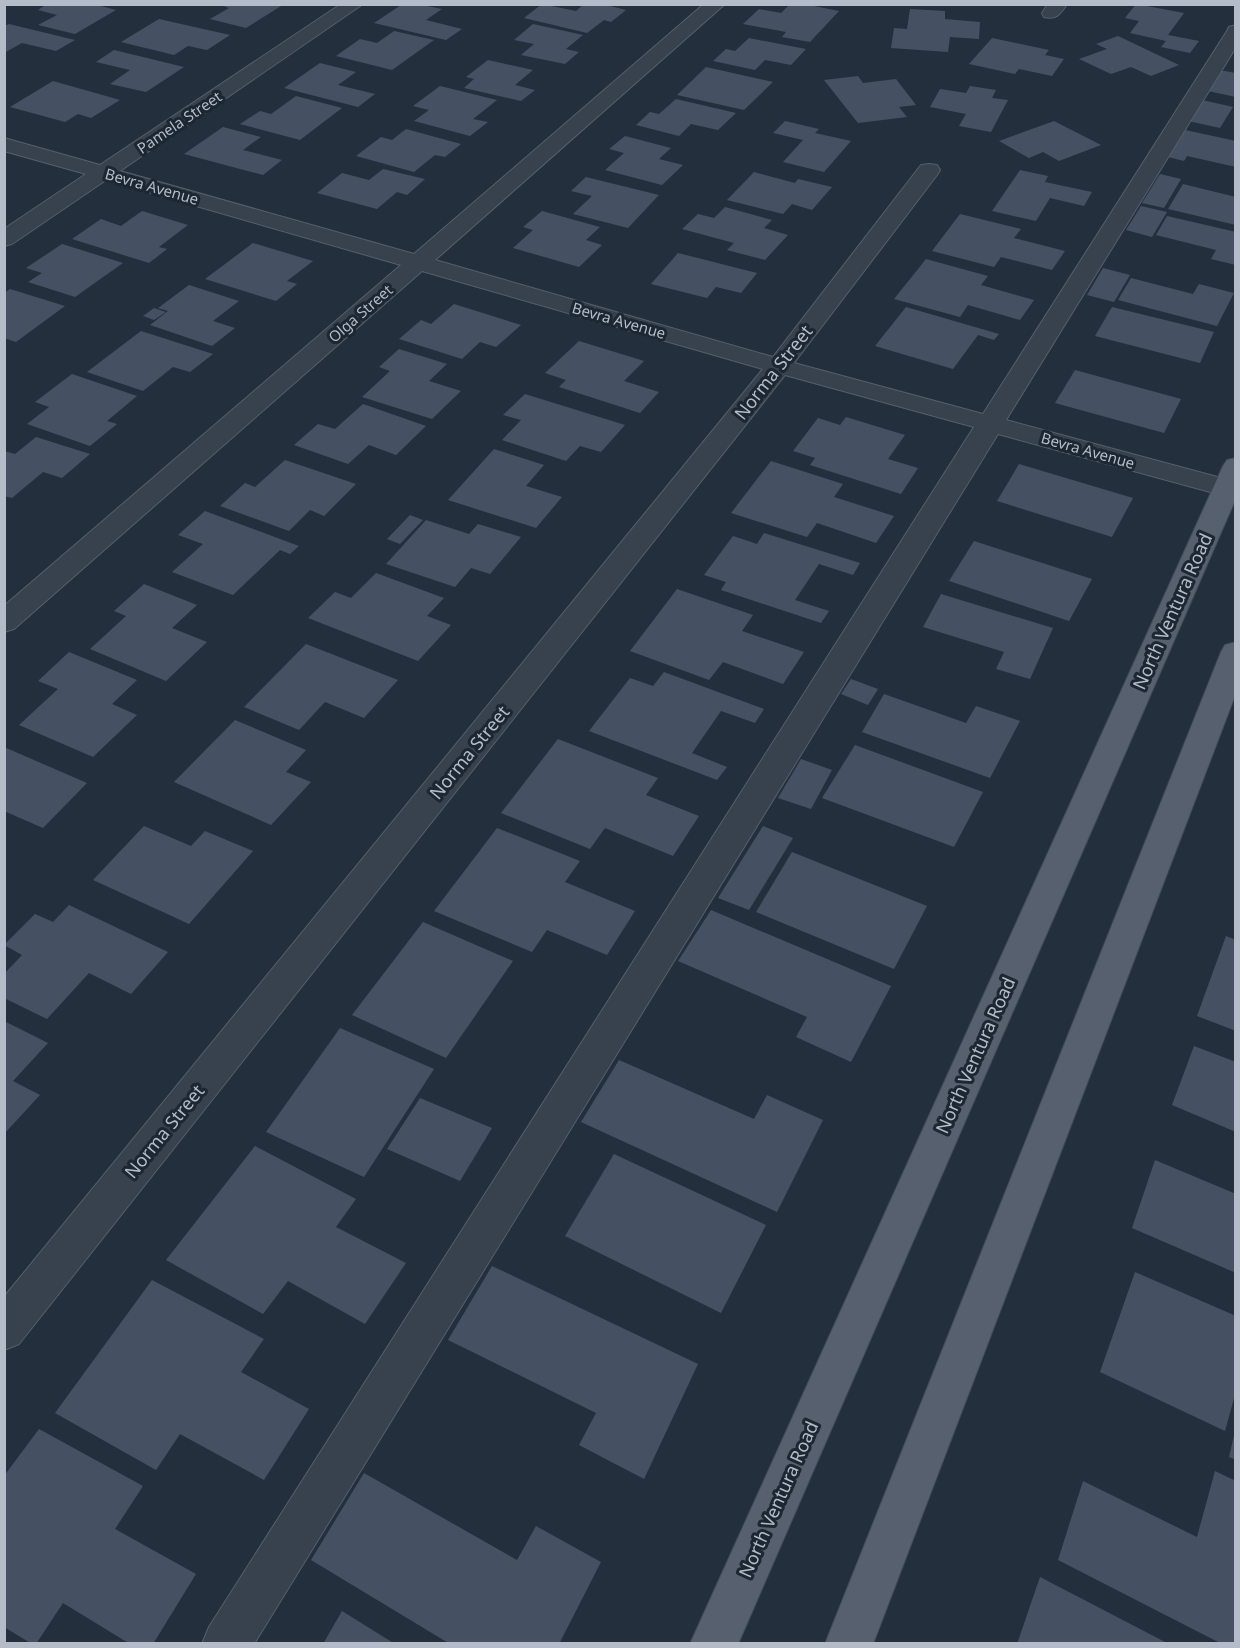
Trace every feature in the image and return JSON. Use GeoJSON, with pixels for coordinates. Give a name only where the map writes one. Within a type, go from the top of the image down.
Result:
{"type":"FeatureCollection","features":[{"type":"Feature","properties":{"kind":"main road","name":"North Ventura Road"},"geometry":{"type":"LineString","coordinates":[[714,1644],[1232,482]]}},
{"type":"Feature","properties":{"kind":"main road"},"geometry":{"type":"LineString","coordinates":[[849,1644],[1236,652]]}},
{"type":"Feature","properties":{"kind":"street","name":"Pamela Street"},"geometry":{"type":"LineString","coordinates":[[4,238],[354,4]]}},
{"type":"Feature","properties":{"kind":"street","name":"Olga Street"},"geometry":{"type":"LineString","coordinates":[[4,622],[716,4]]}},
{"type":"Feature","properties":{"kind":"street"},"geometry":{"type":"LineString","coordinates":[[226,1644],[989,422],[1236,32]]}},
{"type":"Feature","properties":{"kind":"street","name":"Bevra Avenue"},"geometry":{"type":"LineString","coordinates":[[4,144],[779,366],[989,422],[1232,482]]}},
{"type":"Feature","properties":{"kind":"street","name":"Norma Street"},"geometry":{"type":"LineString","coordinates":[[4,1330],[779,366],[929,170]]}},
{"type":"Feature","properties":{"kind":"building"},"geometry":{"type":"Polygon","coordinates":[[[47,4],[93,4],[116,10],[75,34],[38,25],[57,15],[38,10],[47,4]]]}},
{"type":"Feature","properties":{"kind":"building"},"geometry":{"type":"Polygon","coordinates":[[[219,4],[275,4],[281,6],[246,28],[210,19],[229,8],[219,4]]]}},
{"type":"Feature","properties":{"kind":"building"},"geometry":{"type":"Polygon","coordinates":[[[542,4],[576,11],[584,4],[602,4],[626,10],[611,22],[604,20],[587,33],[524,18],[542,4]]]}},
{"type":"Feature","properties":{"kind":"building"},"geometry":{"type":"Polygon","coordinates":[[[790,4],[804,4],[839,11],[810,42],[782,37],[786,32],[743,24],[759,9],[781,13],[790,4]]]}},
{"type":"Feature","properties":{"kind":"building"},"geometry":{"type":"Polygon","coordinates":[[[1136,4],[1184,13],[1168,35],[1199,41],[1190,53],[1161,47],[1166,41],[1130,33],[1139,21],[1125,18],[1136,4]]]}},
{"type":"Feature","properties":{"kind":"building"},"geometry":{"type":"Polygon","coordinates":[[[401,5],[422,5],[442,9],[426,20],[462,29],[446,40],[374,23],[401,5]]]}},
{"type":"Feature","properties":{"kind":"building"},"geometry":{"type":"Polygon","coordinates":[[[910,9],[945,11],[945,19],[980,22],[979,39],[950,37],[948,52],[891,48],[894,28],[907,29],[910,9]]]}},
{"type":"Feature","properties":{"kind":"building"},"geometry":{"type":"Polygon","coordinates":[[[159,19],[230,35],[207,50],[188,46],[174,55],[121,42],[159,19]]]}},
{"type":"Feature","properties":{"kind":"building"},"geometry":{"type":"Polygon","coordinates":[[[9,24],[75,40],[56,51],[22,43],[4,53],[4,26],[9,24]]]}},
{"type":"Feature","properties":{"kind":"building"},"geometry":{"type":"Polygon","coordinates":[[[533,24],[583,35],[566,49],[579,52],[565,64],[521,55],[534,44],[514,40],[533,24]]]}},
{"type":"Feature","properties":{"kind":"building"},"geometry":{"type":"Polygon","coordinates":[[[394,31],[434,40],[392,70],[336,56],[360,39],[377,43],[394,31]]]}},
{"type":"Feature","properties":{"kind":"building"},"geometry":{"type":"Polygon","coordinates":[[[1118,36],[1179,65],[1151,76],[1131,67],[1111,74],[1079,59],[1107,49],[1096,44],[1118,36]]]}},
{"type":"Feature","properties":{"kind":"building"},"geometry":{"type":"Polygon","coordinates":[[[749,38],[806,49],[791,65],[765,60],[755,70],[713,61],[726,49],[735,51],[749,38]]]}},
{"type":"Feature","properties":{"kind":"building"},"geometry":{"type":"Polygon","coordinates":[[[992,38],[1049,50],[1045,55],[1064,59],[1052,76],[1019,69],[1015,74],[969,64],[992,38]]]}},
{"type":"Feature","properties":{"kind":"building"},"geometry":{"type":"Polygon","coordinates":[[[114,50],[184,67],[146,92],[110,84],[130,70],[96,62],[114,50]]]}},
{"type":"Feature","properties":{"kind":"building"},"geometry":{"type":"Polygon","coordinates":[[[488,60],[533,70],[515,85],[535,90],[521,101],[464,88],[474,79],[466,77],[488,60]]]}},
{"type":"Feature","properties":{"kind":"building"},"geometry":{"type":"Polygon","coordinates":[[[320,63],[356,72],[338,85],[375,94],[358,107],[284,88],[320,63]]]}},
{"type":"Feature","properties":{"kind":"building"},"geometry":{"type":"Polygon","coordinates":[[[706,67],[773,82],[744,110],[677,95],[706,67]]]}},
{"type":"Feature","properties":{"kind":"building"},"geometry":{"type":"Polygon","coordinates":[[[1219,70],[1236,73],[1236,97],[1208,91],[1219,70]]]}},
{"type":"Feature","properties":{"kind":"building"},"geometry":{"type":"Polygon","coordinates":[[[858,76],[863,83],[896,79],[916,105],[899,107],[907,117],[858,123],[824,80],[858,76]]]}},
{"type":"Feature","properties":{"kind":"building"},"geometry":{"type":"Polygon","coordinates":[[[53,81],[120,100],[91,118],[78,114],[65,122],[10,107],[53,81]]]}},
{"type":"Feature","properties":{"kind":"building"},"geometry":{"type":"Polygon","coordinates":[[[440,86],[497,100],[473,119],[488,122],[470,136],[414,121],[429,110],[413,106],[440,86]]]}},
{"type":"Feature","properties":{"kind":"building"},"geometry":{"type":"Polygon","coordinates":[[[970,86],[996,90],[992,98],[1008,100],[991,132],[959,126],[966,114],[930,107],[940,89],[966,93],[970,86]]]}},
{"type":"Feature","properties":{"kind":"building"},"geometry":{"type":"Polygon","coordinates":[[[296,96],[342,108],[300,140],[240,124],[260,111],[271,114],[296,96]]]}},
{"type":"Feature","properties":{"kind":"building"},"geometry":{"type":"Polygon","coordinates":[[[676,99],[736,113],[718,130],[691,124],[679,136],[636,125],[650,112],[659,114],[676,99]]]}},
{"type":"Feature","properties":{"kind":"building"},"geometry":{"type":"Polygon","coordinates":[[[1202,100],[1233,107],[1220,128],[1188,121],[1202,100]]]}},
{"type":"Feature","properties":{"kind":"building"},"geometry":{"type":"Polygon","coordinates":[[[785,121],[819,129],[815,133],[851,141],[824,172],[783,162],[803,140],[773,133],[785,121]]]}},
{"type":"Feature","properties":{"kind":"building"},"geometry":{"type":"Polygon","coordinates":[[[1054,121],[1101,145],[1059,161],[1043,152],[1029,158],[999,141],[1054,121]]]}},
{"type":"Feature","properties":{"kind":"building"},"geometry":{"type":"Polygon","coordinates":[[[223,127],[261,137],[243,150],[282,160],[263,175],[184,154],[223,127]]]}},
{"type":"Feature","properties":{"kind":"building"},"geometry":{"type":"Polygon","coordinates":[[[406,129],[461,144],[445,157],[435,155],[414,172],[356,156],[381,137],[392,140],[406,129]]]}},
{"type":"Feature","properties":{"kind":"building"},"geometry":{"type":"Polygon","coordinates":[[[1185,130],[1236,141],[1236,167],[1187,156],[1184,161],[1168,157],[1185,130]]]}},
{"type":"Feature","properties":{"kind":"building"},"geometry":{"type":"Polygon","coordinates":[[[625,136],[671,148],[659,159],[683,165],[662,185],[605,170],[624,153],[609,149],[625,136]]]}},
{"type":"Feature","properties":{"kind":"building"},"geometry":{"type":"Polygon","coordinates":[[[383,169],[425,179],[407,195],[397,192],[377,209],[317,193],[342,173],[369,180],[383,169]]]}},
{"type":"Feature","properties":{"kind":"building"},"geometry":{"type":"Polygon","coordinates":[[[1020,170],[1048,176],[1045,182],[1092,192],[1084,206],[1050,198],[1036,221],[992,211],[1020,170]]]}},
{"type":"Feature","properties":{"kind":"building"},"geometry":{"type":"Polygon","coordinates":[[[754,172],[795,183],[798,179],[832,187],[812,210],[792,204],[783,214],[727,200],[754,172]]]}},
{"type":"Feature","properties":{"kind":"building"},"geometry":{"type":"Polygon","coordinates":[[[1160,174],[1181,179],[1164,208],[1142,203],[1160,174]]]}},
{"type":"Feature","properties":{"kind":"building"},"geometry":{"type":"Polygon","coordinates":[[[586,177],[659,195],[628,228],[573,214],[592,196],[571,191],[586,177]]]}},
{"type":"Feature","properties":{"kind":"building"},"geometry":{"type":"Polygon","coordinates":[[[1183,184],[1236,197],[1236,225],[1168,209],[1183,184]]]}},
{"type":"Feature","properties":{"kind":"building"},"geometry":{"type":"Polygon","coordinates":[[[1141,206],[1167,212],[1152,237],[1126,230],[1141,206]]]}},
{"type":"Feature","properties":{"kind":"building"},"geometry":{"type":"Polygon","coordinates":[[[725,207],[772,220],[764,228],[788,235],[765,260],[727,250],[734,243],[682,229],[698,214],[714,218],[725,207]]]}},
{"type":"Feature","properties":{"kind":"building"},"geometry":{"type":"Polygon","coordinates":[[[142,211],[188,225],[159,247],[167,249],[149,263],[72,239],[101,219],[121,226],[142,211]]]}},
{"type":"Feature","properties":{"kind":"building"},"geometry":{"type":"Polygon","coordinates":[[[542,211],[600,227],[586,240],[602,245],[579,267],[513,248],[533,230],[523,227],[542,211]]]}},
{"type":"Feature","properties":{"kind":"building"},"geometry":{"type":"Polygon","coordinates":[[[960,214],[1021,229],[1014,238],[1065,251],[1052,270],[1001,257],[994,267],[932,251],[960,214]]]}},
{"type":"Feature","properties":{"kind":"building"},"geometry":{"type":"Polygon","coordinates":[[[1167,216],[1236,232],[1236,265],[1211,259],[1216,250],[1156,235],[1167,216]]]}},
{"type":"Feature","properties":{"kind":"building"},"geometry":{"type":"Polygon","coordinates":[[[253,243],[313,261],[287,281],[297,284],[276,301],[205,279],[253,243]]]}},
{"type":"Feature","properties":{"kind":"building"},"geometry":{"type":"Polygon","coordinates":[[[62,244],[123,263],[75,297],[28,282],[42,273],[26,268],[62,244]]]}},
{"type":"Feature","properties":{"kind":"building"},"geometry":{"type":"Polygon","coordinates":[[[678,253],[757,273],[741,293],[716,287],[707,298],[651,284],[678,253]]]}},
{"type":"Feature","properties":{"kind":"building"},"geometry":{"type":"Polygon","coordinates":[[[926,259],[988,276],[981,285],[1034,300],[1020,320],[968,305],[960,317],[894,299],[926,259]]]}},
{"type":"Feature","properties":{"kind":"building"},"geometry":{"type":"Polygon","coordinates":[[[1103,268],[1130,275],[1114,302],[1087,295],[1103,268]]]}},
{"type":"Feature","properties":{"kind":"building"},"geometry":{"type":"Polygon","coordinates":[[[1131,278],[1193,294],[1199,284],[1234,293],[1217,326],[1118,300],[1131,278]]]}},
{"type":"Feature","properties":{"kind":"building"},"geometry":{"type":"Polygon","coordinates":[[[189,285],[239,301],[213,321],[235,328],[212,346],[150,325],[168,311],[158,308],[189,285]]]}},
{"type":"Feature","properties":{"kind":"building"},"geometry":{"type":"Polygon","coordinates":[[[10,289],[65,306],[16,342],[4,338],[4,293],[10,289]]]}},
{"type":"Feature","properties":{"kind":"building"},"geometry":{"type":"Polygon","coordinates":[[[454,304],[521,325],[496,347],[480,342],[462,359],[399,339],[421,320],[431,324],[454,304]]]}},
{"type":"Feature","properties":{"kind":"building"},"geometry":{"type":"Polygon","coordinates":[[[906,307],[999,334],[994,340],[978,335],[953,369],[875,346],[906,307]]]}},
{"type":"Feature","properties":{"kind":"building"},"geometry":{"type":"Polygon","coordinates":[[[1112,307],[1214,332],[1200,363],[1095,336],[1112,307]]]}},
{"type":"Feature","properties":{"kind":"building"},"geometry":{"type":"Polygon","coordinates":[[[154,308],[166,312],[154,320],[143,316],[154,308]]]}},
{"type":"Feature","properties":{"kind":"building"},"geometry":{"type":"Polygon","coordinates":[[[141,331],[213,354],[190,372],[173,367],[143,391],[87,372],[141,331]]]}},
{"type":"Feature","properties":{"kind":"building"},"geometry":{"type":"Polygon","coordinates":[[[579,341],[644,361],[624,381],[659,392],[640,413],[559,387],[566,380],[545,373],[579,341]]]}},
{"type":"Feature","properties":{"kind":"building"},"geometry":{"type":"Polygon","coordinates":[[[399,349],[447,364],[429,381],[461,391],[432,419],[362,397],[390,371],[379,367],[399,349]]]}},
{"type":"Feature","properties":{"kind":"building"},"geometry":{"type":"Polygon","coordinates":[[[1075,370],[1181,399],[1164,433],[1055,403],[1075,370]]]}},
{"type":"Feature","properties":{"kind":"building"},"geometry":{"type":"Polygon","coordinates":[[[72,374],[137,396],[107,421],[117,424],[90,446],[27,424],[49,407],[35,402],[72,374]]]}},
{"type":"Feature","properties":{"kind":"building"},"geometry":{"type":"Polygon","coordinates":[[[525,394],[625,425],[601,452],[580,446],[566,461],[502,440],[521,420],[503,415],[525,394]]]}},
{"type":"Feature","properties":{"kind":"building"},"geometry":{"type":"Polygon","coordinates":[[[363,404],[426,426],[396,455],[369,445],[348,464],[294,445],[318,424],[335,429],[363,404]]]}},
{"type":"Feature","properties":{"kind":"building"},"geometry":{"type":"Polygon","coordinates":[[[846,417],[905,435],[888,459],[918,468],[901,494],[810,465],[815,458],[793,451],[818,418],[840,425],[846,417]]]}},
{"type":"Feature","properties":{"kind":"building"},"geometry":{"type":"Polygon","coordinates":[[[36,437],[90,454],[62,478],[43,472],[12,498],[4,496],[4,451],[15,454],[36,437]]]}},
{"type":"Feature","properties":{"kind":"building"},"geometry":{"type":"Polygon","coordinates":[[[494,449],[544,465],[526,486],[562,497],[536,528],[448,500],[494,449]]]}},
{"type":"Feature","properties":{"kind":"building"},"geometry":{"type":"Polygon","coordinates":[[[285,460],[356,484],[324,516],[310,510],[289,531],[220,506],[245,483],[255,487],[285,460]]]}},
{"type":"Feature","properties":{"kind":"building"},"geometry":{"type":"Polygon","coordinates":[[[771,461],[843,484],[834,497],[894,516],[876,543],[817,523],[807,537],[731,513],[771,461]]]}},
{"type":"Feature","properties":{"kind":"building"},"geometry":{"type":"Polygon","coordinates":[[[1019,464],[1133,498],[1112,537],[997,501],[1019,464]]]}},
{"type":"Feature","properties":{"kind":"building"},"geometry":{"type":"Polygon","coordinates":[[[205,511],[299,546],[290,554],[280,550],[233,595],[172,572],[203,544],[178,535],[205,511]]]}},
{"type":"Feature","properties":{"kind":"building"},"geometry":{"type":"Polygon","coordinates":[[[410,515],[423,520],[400,544],[387,539],[410,515]]]}},
{"type":"Feature","properties":{"kind":"building"},"geometry":{"type":"Polygon","coordinates":[[[426,520],[469,534],[478,524],[521,537],[490,574],[471,568],[455,587],[386,564],[426,520]]]}},
{"type":"Feature","properties":{"kind":"building"},"geometry":{"type":"Polygon","coordinates":[[[764,533],[860,563],[853,575],[819,564],[795,600],[829,611],[821,623],[721,590],[726,582],[704,575],[733,536],[757,544],[764,533]]]}},
{"type":"Feature","properties":{"kind":"building"},"geometry":{"type":"Polygon","coordinates":[[[974,541],[1092,579],[1069,621],[949,581],[974,541]]]}},
{"type":"Feature","properties":{"kind":"building"},"geometry":{"type":"Polygon","coordinates":[[[376,573],[444,598],[427,616],[451,625],[418,661],[308,618],[335,592],[351,598],[376,573]]]}},
{"type":"Feature","properties":{"kind":"building"},"geometry":{"type":"Polygon","coordinates":[[[144,584],[197,605],[172,628],[207,642],[166,681],[90,649],[126,616],[114,611],[144,584]]]}},
{"type":"Feature","properties":{"kind":"building"},"geometry":{"type":"Polygon","coordinates":[[[677,589],[753,615],[742,631],[804,652],[783,684],[723,662],[709,680],[630,651],[677,589]]]}},
{"type":"Feature","properties":{"kind":"building"},"geometry":{"type":"Polygon","coordinates":[[[941,594],[1053,628],[1030,679],[996,669],[1004,652],[923,627],[941,594]]]}},
{"type":"Feature","properties":{"kind":"building"},"geometry":{"type":"Polygon","coordinates":[[[306,644],[398,680],[364,718],[325,702],[299,730],[244,707],[306,644]]]}},
{"type":"Feature","properties":{"kind":"building"},"geometry":{"type":"Polygon","coordinates":[[[69,652],[137,680],[112,704],[137,715],[93,757],[19,725],[58,689],[38,681],[69,652]]]}},
{"type":"Feature","properties":{"kind":"building"},"geometry":{"type":"Polygon","coordinates":[[[664,672],[764,709],[755,723],[721,711],[692,753],[727,767],[717,780],[589,731],[630,678],[653,686],[664,672]]]}},
{"type":"Feature","properties":{"kind":"building"},"geometry":{"type":"Polygon","coordinates":[[[851,679],[878,689],[868,705],[841,694],[851,679]]]}},
{"type":"Feature","properties":{"kind":"building"},"geometry":{"type":"Polygon","coordinates":[[[884,694],[966,723],[976,706],[1020,721],[990,778],[862,732],[884,694]]]}},
{"type":"Feature","properties":{"kind":"building"},"geometry":{"type":"Polygon","coordinates":[[[235,720],[306,750],[286,772],[311,782],[271,825],[174,782],[235,720]]]}},
{"type":"Feature","properties":{"kind":"building"},"geometry":{"type":"Polygon","coordinates":[[[558,739],[658,778],[646,795],[699,816],[673,856],[605,828],[590,849],[501,813],[558,739]]]}},
{"type":"Feature","properties":{"kind":"building"},"geometry":{"type":"Polygon","coordinates":[[[855,745],[983,792],[954,847],[822,798],[855,745]]]}},
{"type":"Feature","properties":{"kind":"building"},"geometry":{"type":"Polygon","coordinates":[[[4,747],[87,783],[43,828],[4,811],[4,747]]]}},
{"type":"Feature","properties":{"kind":"building"},"geometry":{"type":"Polygon","coordinates":[[[801,759],[832,770],[811,809],[778,798],[801,759]]]}},
{"type":"Feature","properties":{"kind":"building"},"geometry":{"type":"Polygon","coordinates":[[[144,826],[191,846],[205,831],[253,851],[189,924],[93,880],[144,826]]]}},
{"type":"Feature","properties":{"kind":"building"},"geometry":{"type":"Polygon","coordinates":[[[763,826],[793,838],[749,910],[718,898],[763,826]]]}},
{"type":"Feature","properties":{"kind":"building"},"geometry":{"type":"Polygon","coordinates":[[[497,828],[580,861],[565,882],[635,911],[607,955],[547,930],[532,952],[434,911],[497,828]]]}},
{"type":"Feature","properties":{"kind":"building"},"geometry":{"type":"Polygon","coordinates":[[[792,852],[927,906],[894,969],[756,912],[792,852]]]}},
{"type":"Feature","properties":{"kind":"building"},"geometry":{"type":"Polygon","coordinates":[[[69,905],[168,952],[131,994],[89,973],[47,1019],[4,998],[4,974],[22,955],[4,945],[35,914],[53,922],[69,905]]]}},
{"type":"Feature","properties":{"kind":"building"},"geometry":{"type":"Polygon","coordinates":[[[711,910],[891,986],[851,1062],[796,1037],[807,1017],[678,961],[711,910]]]}},
{"type":"Feature","properties":{"kind":"building"},"geometry":{"type":"Polygon","coordinates":[[[423,922],[513,961],[446,1058],[352,1015],[423,922]]]}},
{"type":"Feature","properties":{"kind":"building"},"geometry":{"type":"Polygon","coordinates":[[[1226,936],[1236,940],[1236,1031],[1197,1016],[1226,936]]]}},
{"type":"Feature","properties":{"kind":"building"},"geometry":{"type":"Polygon","coordinates":[[[4,1021],[48,1043],[13,1081],[40,1095],[4,1134],[4,1021]]]}},
{"type":"Feature","properties":{"kind":"building"},"geometry":{"type":"Polygon","coordinates":[[[340,1028],[434,1069],[364,1177],[266,1132],[340,1028]]]}},
{"type":"Feature","properties":{"kind":"building"},"geometry":{"type":"Polygon","coordinates":[[[1194,1046],[1236,1062],[1236,1132],[1172,1105],[1194,1046]]]}},
{"type":"Feature","properties":{"kind":"building"},"geometry":{"type":"Polygon","coordinates":[[[619,1060],[754,1119],[767,1095],[823,1120],[777,1212],[581,1122],[619,1060]]]}},
{"type":"Feature","properties":{"kind":"building"},"geometry":{"type":"Polygon","coordinates":[[[420,1098],[492,1128],[460,1181],[387,1149],[420,1098]]]}},
{"type":"Feature","properties":{"kind":"building"},"geometry":{"type":"Polygon","coordinates":[[[255,1146],[356,1199],[336,1227],[406,1263],[365,1324],[288,1281],[263,1314],[166,1260],[255,1146]]]}},
{"type":"Feature","properties":{"kind":"building"},"geometry":{"type":"Polygon","coordinates":[[[614,1154],[766,1225],[721,1313],[565,1236],[614,1154]]]}},
{"type":"Feature","properties":{"kind":"building"},"geometry":{"type":"Polygon","coordinates":[[[1155,1160],[1236,1194],[1236,1273],[1132,1228],[1155,1160]]]}},
{"type":"Feature","properties":{"kind":"building"},"geometry":{"type":"Polygon","coordinates":[[[492,1266],[698,1364],[644,1479],[579,1445],[596,1413],[448,1340],[492,1266]]]}},
{"type":"Feature","properties":{"kind":"building"},"geometry":{"type":"Polygon","coordinates":[[[1135,1272],[1236,1316],[1236,1391],[1225,1431],[1100,1372],[1135,1272]]]}},
{"type":"Feature","properties":{"kind":"building"},"geometry":{"type":"Polygon","coordinates":[[[152,1280],[264,1339],[241,1372],[309,1409],[264,1480],[180,1434],[156,1470],[55,1413],[152,1280]]]}},
{"type":"Feature","properties":{"kind":"building"},"geometry":{"type":"Polygon","coordinates":[[[39,1429],[143,1486],[115,1529],[196,1574],[153,1644],[130,1644],[63,1603],[36,1644],[32,1644],[4,1627],[4,1476],[39,1429]]]}},
{"type":"Feature","properties":{"kind":"building"},"geometry":{"type":"Polygon","coordinates":[[[1236,1431],[1236,1460],[1229,1457],[1236,1431]]]}},
{"type":"Feature","properties":{"kind":"building"},"geometry":{"type":"Polygon","coordinates":[[[1215,1471],[1236,1481],[1236,1644],[1222,1644],[1058,1560],[1083,1481],[1197,1537],[1215,1471]]]}},
{"type":"Feature","properties":{"kind":"building"},"geometry":{"type":"Polygon","coordinates":[[[364,1473],[517,1560],[536,1526],[601,1562],[559,1644],[450,1644],[311,1560],[364,1473]]]}},
{"type":"Feature","properties":{"kind":"building"},"geometry":{"type":"Polygon","coordinates":[[[1040,1577],[1169,1644],[1017,1644],[1040,1577]]]}},
{"type":"Feature","properties":{"kind":"building"},"geometry":{"type":"Polygon","coordinates":[[[342,1611],[395,1644],[323,1644],[342,1611]]]}}]}
